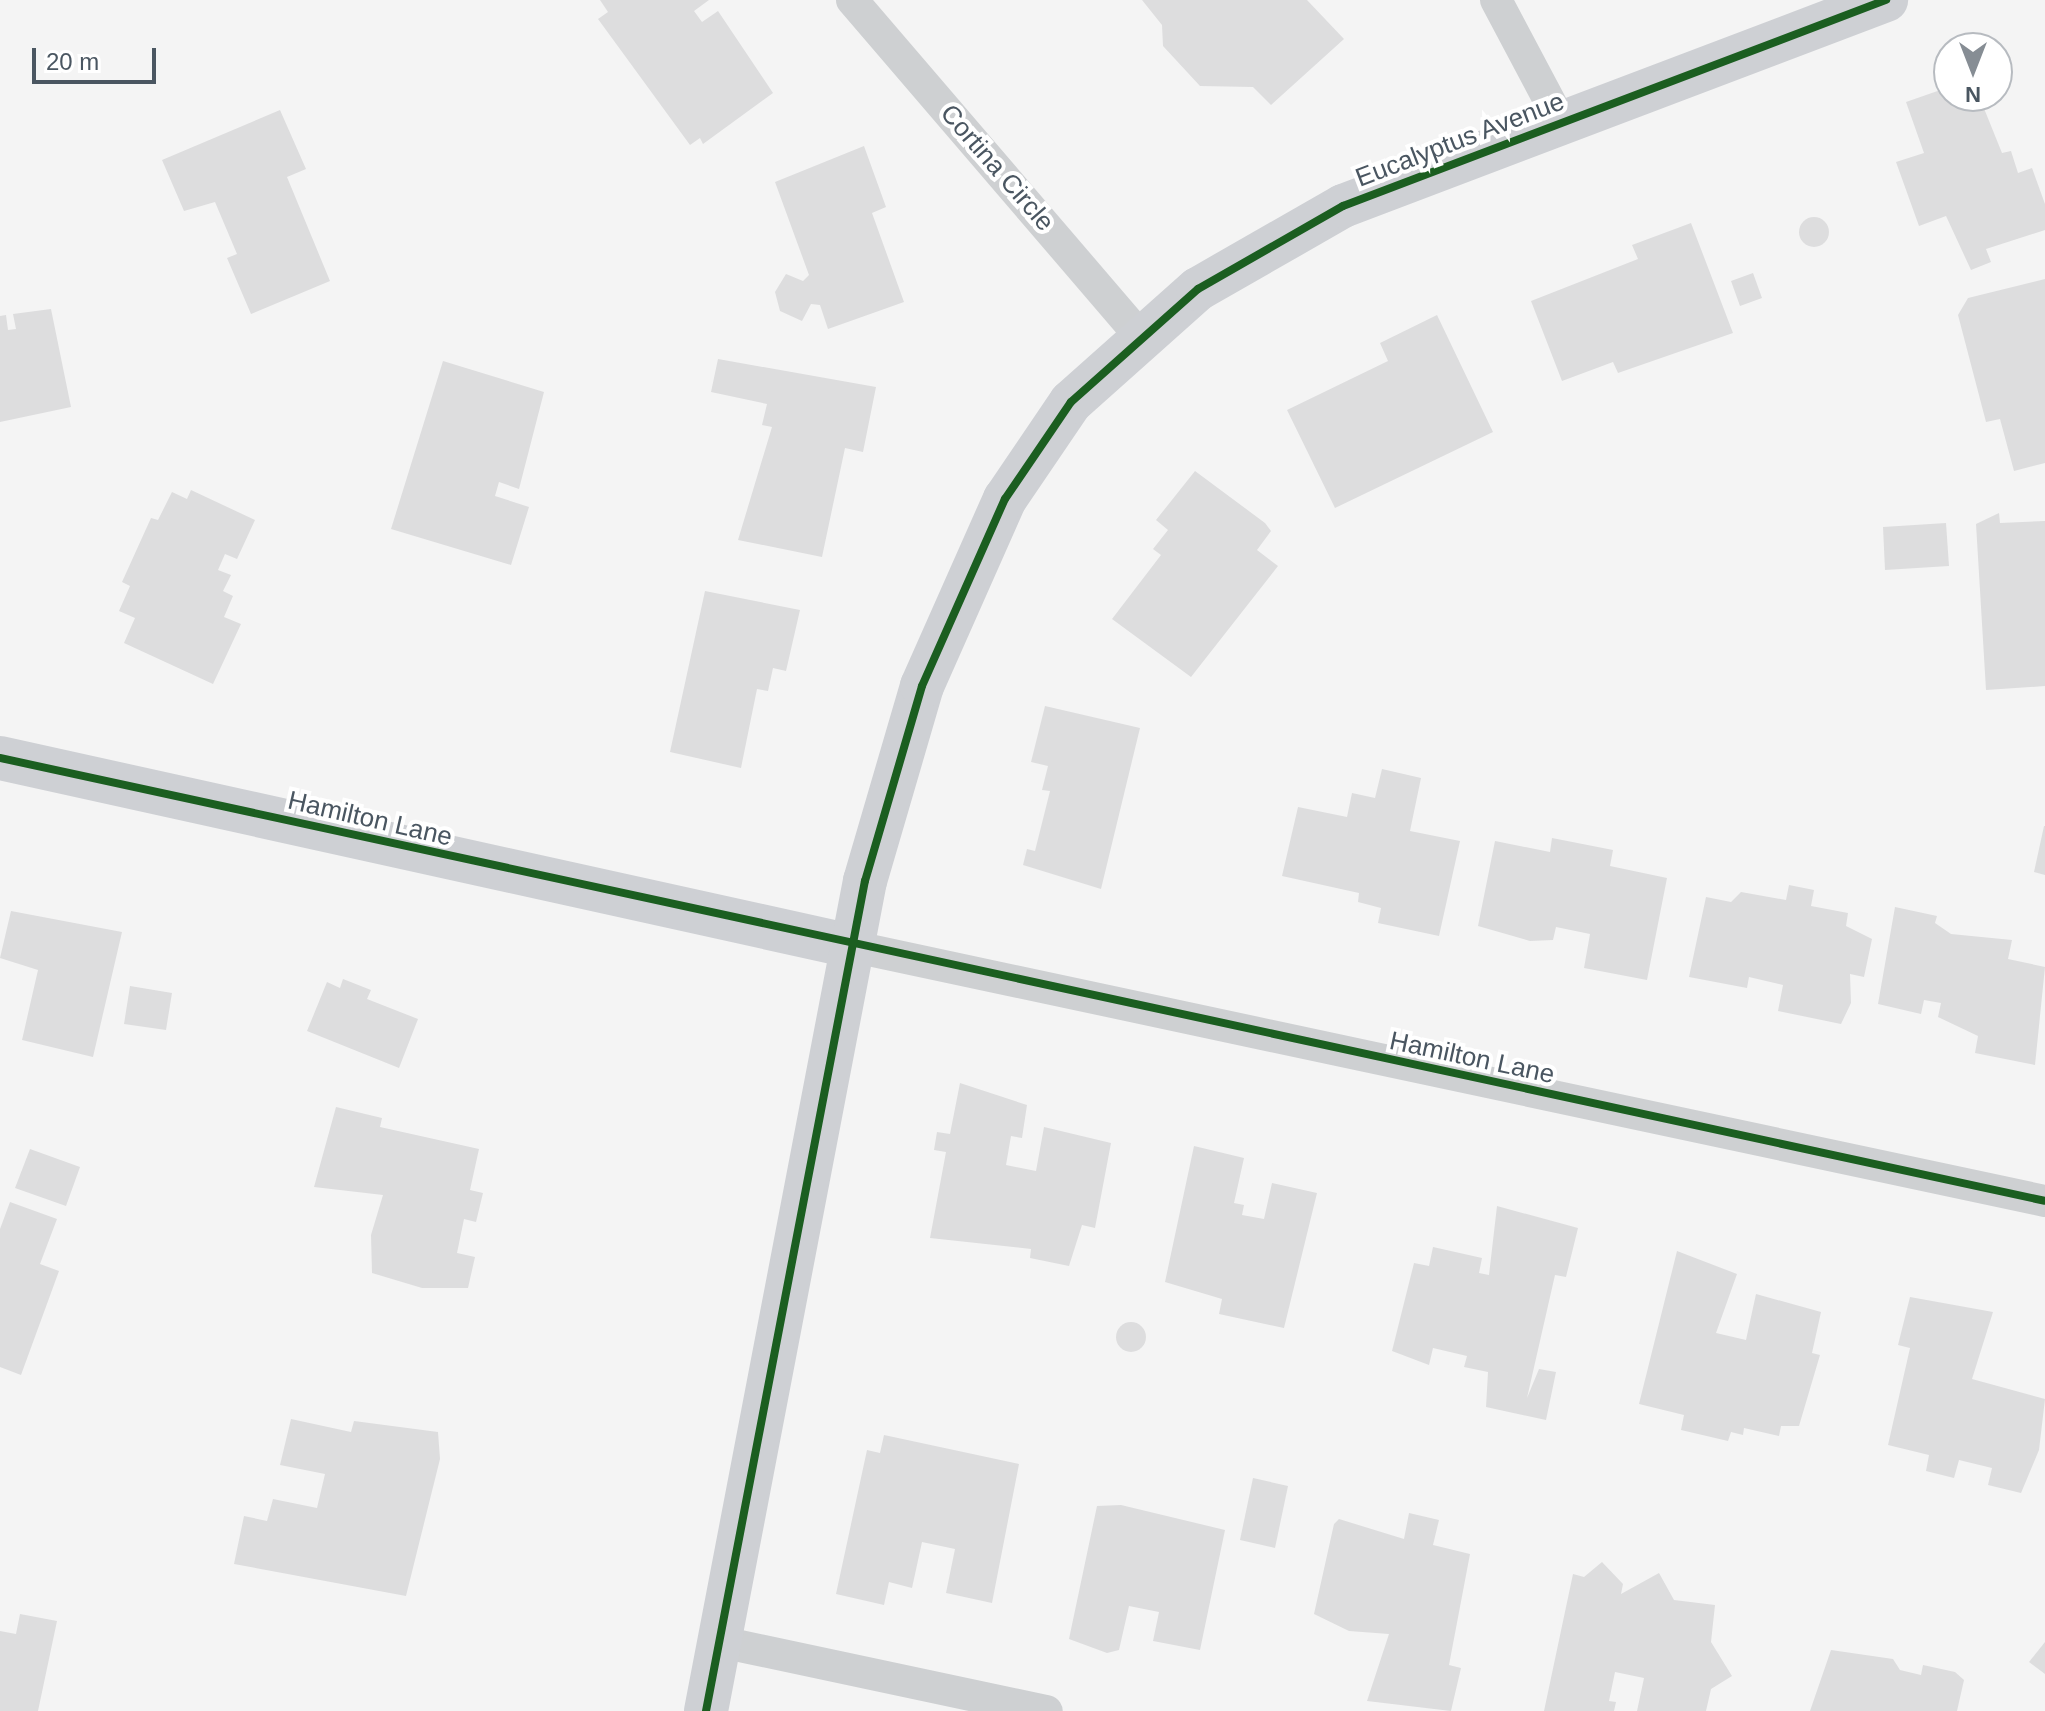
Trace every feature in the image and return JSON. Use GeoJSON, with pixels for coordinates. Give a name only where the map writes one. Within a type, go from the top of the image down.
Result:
{"type":"FeatureCollection","features":[{"type":"Feature","properties":{"kind":"street","name":"Cortina Circle"},"geometry":{"type":"LineString","coordinates":[[852,0],[1141,337]]}},
{"type":"Feature","properties":{"kind":"street"},"geometry":{"type":"LineString","coordinates":[[1496,0],[1561,123]]}},
{"type":"Feature","properties":{"kind":"street","name":"Eucalyptus Avenue"},"geometry":{"type":"LineString","coordinates":[[706,1711],[855,947],[865,881],[922,686],[1005,499],[1071,402],[1198,289],[1343,206],[1886,0]]}},
{"type":"Feature","properties":{"kind":"street","name":"Hamilton Lane"},"geometry":{"type":"LineString","coordinates":[[0,758],[855,947],[2045,1201]]}},
{"type":"Feature","properties":{"kind":"street"},"geometry":{"type":"LineString","coordinates":[[721,1642],[1047,1711]]}},
{"type":"Feature","properties":{"kind":"building"},"geometry":{"type":"Polygon","coordinates":[[[600,0],[709,0],[694,11],[702,22],[718,11],[773,93],[703,144],[700,138],[690,145],[598,19],[608,12],[600,0]]]}},
{"type":"Feature","properties":{"kind":"building"},"geometry":{"type":"Polygon","coordinates":[[[1142,0],[1307,0],[1344,39],[1271,105],[1253,87],[1200,86],[1163,46],[1162,25],[1142,0]]]}},
{"type":"Feature","properties":{"kind":"building"},"geometry":{"type":"Polygon","coordinates":[[[1933,93],[1933,112],[1985,112],[2002,153],[2011,151],[2018,173],[2032,168],[2045,204],[2045,230],[1986,249],[1991,262],[1971,270],[1946,216],[1919,226],[1896,162],[1924,153],[1906,102],[1933,93]]]}},
{"type":"Feature","properties":{"kind":"building"},"geometry":{"type":"Polygon","coordinates":[[[280,110],[306,169],[287,177],[330,281],[251,314],[227,258],[237,254],[215,202],[184,211],[162,160],[280,110]]]}},
{"type":"Feature","properties":{"kind":"building"},"geometry":{"type":"Polygon","coordinates":[[[864,146],[886,207],[872,213],[904,302],[828,329],[820,305],[811,304],[802,321],[780,311],[775,292],[786,274],[803,281],[809,275],[775,182],[864,146]]]}},
{"type":"Feature","properties":{"kind":"building"},"geometry":{"type":"Polygon","coordinates":[[[1814,217],[1820,218],[1828,226],[1828,238],[1820,246],[1814,247],[1808,246],[1800,238],[1799,232],[1800,226],[1808,218],[1814,217]]]}},
{"type":"Feature","properties":{"kind":"building"},"geometry":{"type":"Polygon","coordinates":[[[1691,223],[1733,333],[1618,373],[1613,362],[1562,381],[1531,301],[1638,259],[1632,245],[1691,223]]]}},
{"type":"Feature","properties":{"kind":"building"},"geometry":{"type":"Polygon","coordinates":[[[1753,273],[1762,298],[1740,306],[1731,281],[1753,273]]]}},
{"type":"Feature","properties":{"kind":"building"},"geometry":{"type":"Polygon","coordinates":[[[2045,279],[2045,463],[2014,471],[2000,419],[1986,422],[1958,315],[1968,298],[2045,279]]]}},
{"type":"Feature","properties":{"kind":"building"},"geometry":{"type":"Polygon","coordinates":[[[51,309],[71,407],[0,422],[0,316],[6,315],[8,330],[16,329],[13,314],[51,309]]]}},
{"type":"Feature","properties":{"kind":"building"},"geometry":{"type":"Polygon","coordinates":[[[1437,315],[1493,432],[1335,508],[1287,410],[1388,361],[1380,343],[1437,315]]]}},
{"type":"Feature","properties":{"kind":"building"},"geometry":{"type":"Polygon","coordinates":[[[718,359],[876,387],[863,452],[845,448],[822,557],[738,540],[772,427],[762,425],[767,404],[711,392],[718,359]]]}},
{"type":"Feature","properties":{"kind":"building"},"geometry":{"type":"Polygon","coordinates":[[[443,361],[544,392],[519,489],[499,482],[495,496],[529,507],[511,565],[391,529],[443,361]]]}},
{"type":"Feature","properties":{"kind":"building"},"geometry":{"type":"Polygon","coordinates":[[[1195,471],[1265,523],[1271,531],[1257,550],[1278,566],[1191,677],[1112,619],[1161,555],[1153,549],[1168,530],[1156,520],[1195,471]]]}},
{"type":"Feature","properties":{"kind":"building"},"geometry":{"type":"Polygon","coordinates":[[[191,490],[255,520],[237,559],[225,554],[218,570],[231,575],[223,591],[233,596],[224,617],[241,624],[213,684],[124,643],[135,618],[119,611],[130,586],[122,582],[151,518],[158,520],[172,492],[187,499],[191,490]]]}},
{"type":"Feature","properties":{"kind":"building"},"geometry":{"type":"Polygon","coordinates":[[[1999,513],[2000,523],[2045,521],[2045,686],[1986,690],[1976,524],[1999,513]]]}},
{"type":"Feature","properties":{"kind":"building"},"geometry":{"type":"Polygon","coordinates":[[[1946,523],[1949,566],[1885,570],[1883,527],[1946,523]]]}},
{"type":"Feature","properties":{"kind":"building"},"geometry":{"type":"Polygon","coordinates":[[[705,591],[800,610],[786,671],[773,668],[768,691],[757,689],[741,768],[670,752],[705,591]]]}},
{"type":"Feature","properties":{"kind":"building"},"geometry":{"type":"Polygon","coordinates":[[[1045,706],[1140,728],[1101,889],[1023,865],[1027,849],[1035,851],[1050,791],[1042,790],[1048,766],[1031,762],[1045,706]]]}},
{"type":"Feature","properties":{"kind":"building"},"geometry":{"type":"Polygon","coordinates":[[[1382,769],[1421,778],[1410,831],[1460,841],[1439,936],[1378,923],[1381,908],[1358,902],[1359,893],[1282,876],[1298,807],[1347,817],[1352,793],[1375,798],[1382,769]]]}},
{"type":"Feature","properties":{"kind":"building"},"geometry":{"type":"Polygon","coordinates":[[[2045,826],[2045,875],[2034,872],[2045,826]]]}},
{"type":"Feature","properties":{"kind":"building"},"geometry":{"type":"Polygon","coordinates":[[[1552,838],[1613,850],[1610,866],[1667,878],[1647,980],[1584,968],[1590,934],[1556,927],[1553,940],[1530,941],[1478,926],[1495,841],[1550,852],[1552,838]]]}},
{"type":"Feature","properties":{"kind":"building"},"geometry":{"type":"Polygon","coordinates":[[[1789,885],[1814,890],[1811,906],[1848,913],[1846,926],[1872,939],[1864,977],[1850,974],[1851,1003],[1841,1024],[1778,1011],[1783,985],[1749,977],[1747,988],[1689,977],[1706,897],[1731,902],[1741,892],[1786,900],[1789,885]]]}},
{"type":"Feature","properties":{"kind":"building"},"geometry":{"type":"Polygon","coordinates":[[[1895,907],[1937,916],[1935,923],[1951,934],[2012,940],[2008,959],[2045,967],[2035,1065],[1975,1053],[1978,1036],[1938,1017],[1941,1003],[1924,1000],[1921,1014],[1878,1004],[1895,907]]]}},
{"type":"Feature","properties":{"kind":"building"},"geometry":{"type":"Polygon","coordinates":[[[11,911],[122,932],[93,1057],[22,1040],[38,970],[0,958],[11,911]]]}},
{"type":"Feature","properties":{"kind":"building"},"geometry":{"type":"Polygon","coordinates":[[[343,979],[371,990],[367,999],[418,1019],[399,1068],[307,1031],[327,982],[340,988],[343,979]]]}},
{"type":"Feature","properties":{"kind":"building"},"geometry":{"type":"Polygon","coordinates":[[[130,986],[172,993],[166,1030],[124,1024],[130,986]]]}},
{"type":"Feature","properties":{"kind":"building"},"geometry":{"type":"Polygon","coordinates":[[[960,1083],[1027,1105],[1022,1138],[1011,1136],[1006,1165],[1036,1171],[1044,1127],[1111,1143],[1095,1228],[1082,1225],[1069,1266],[1030,1258],[1031,1249],[930,1238],[946,1152],[934,1150],[937,1132],[950,1134],[960,1083]]]}},
{"type":"Feature","properties":{"kind":"building"},"geometry":{"type":"Polygon","coordinates":[[[336,1107],[382,1118],[380,1127],[479,1149],[470,1190],[483,1193],[476,1222],[464,1219],[457,1253],[475,1257],[468,1288],[422,1288],[372,1273],[371,1235],[383,1195],[314,1187],[336,1107]]]}},
{"type":"Feature","properties":{"kind":"building"},"geometry":{"type":"Polygon","coordinates":[[[1194,1146],[1244,1158],[1234,1203],[1244,1205],[1242,1215],[1264,1219],[1272,1183],[1317,1193],[1284,1328],[1219,1314],[1222,1299],[1165,1282],[1194,1146]]]}},
{"type":"Feature","properties":{"kind":"building"},"geometry":{"type":"Polygon","coordinates":[[[30,1149],[80,1167],[66,1206],[15,1188],[30,1149]]]}},
{"type":"Feature","properties":{"kind":"building"},"geometry":{"type":"Polygon","coordinates":[[[10,1202],[57,1219],[40,1264],[59,1271],[21,1375],[0,1367],[0,1229],[10,1202]]]}},
{"type":"Feature","properties":{"kind":"building"},"geometry":{"type":"Polygon","coordinates":[[[1497,1206],[1578,1228],[1566,1277],[1555,1275],[1527,1398],[1539,1369],[1556,1372],[1546,1420],[1486,1407],[1488,1372],[1464,1367],[1467,1356],[1433,1348],[1429,1365],[1392,1351],[1414,1263],[1429,1266],[1433,1247],[1482,1258],[1479,1273],[1489,1275],[1497,1206]]]}},
{"type":"Feature","properties":{"kind":"building"},"geometry":{"type":"Polygon","coordinates":[[[1677,1251],[1737,1274],[1716,1333],[1746,1340],[1756,1294],[1821,1312],[1812,1353],[1820,1355],[1799,1426],[1781,1426],[1779,1436],[1744,1428],[1743,1435],[1731,1432],[1728,1441],[1681,1430],[1684,1415],[1639,1404],[1677,1251]]]}},
{"type":"Feature","properties":{"kind":"building"},"geometry":{"type":"Polygon","coordinates":[[[1910,1297],[1993,1312],[1972,1379],[2045,1399],[2039,1450],[2021,1493],[1988,1485],[1992,1468],[1959,1460],[1954,1478],[1926,1471],[1929,1455],[1888,1445],[1910,1348],[1898,1345],[1910,1297]]]}},
{"type":"Feature","properties":{"kind":"building"},"geometry":{"type":"Polygon","coordinates":[[[1131,1322],[1142,1326],[1146,1337],[1142,1348],[1131,1352],[1120,1348],[1116,1337],[1120,1326],[1131,1322]]]}},
{"type":"Feature","properties":{"kind":"building"},"geometry":{"type":"Polygon","coordinates":[[[291,1419],[351,1432],[354,1421],[438,1432],[440,1459],[406,1596],[234,1564],[244,1516],[267,1521],[273,1499],[317,1508],[325,1474],[280,1465],[291,1419]]]}},
{"type":"Feature","properties":{"kind":"building"},"geometry":{"type":"Polygon","coordinates":[[[884,1435],[1019,1464],[992,1603],[946,1593],[955,1549],[922,1542],[912,1588],[889,1582],[884,1605],[836,1594],[867,1450],[880,1453],[884,1435]]]}},
{"type":"Feature","properties":{"kind":"building"},"geometry":{"type":"Polygon","coordinates":[[[1253,1478],[1288,1486],[1275,1548],[1240,1540],[1253,1478]]]}},
{"type":"Feature","properties":{"kind":"building"},"geometry":{"type":"Polygon","coordinates":[[[1121,1505],[1225,1530],[1200,1650],[1153,1641],[1159,1612],[1129,1606],[1119,1650],[1107,1653],[1069,1639],[1097,1506],[1121,1505]]]}},
{"type":"Feature","properties":{"kind":"building"},"geometry":{"type":"Polygon","coordinates":[[[1409,1513],[1439,1520],[1433,1545],[1470,1554],[1449,1665],[1461,1668],[1451,1711],[1367,1701],[1389,1634],[1349,1631],[1314,1614],[1334,1524],[1339,1519],[1404,1539],[1409,1513]]]}},
{"type":"Feature","properties":{"kind":"building"},"geometry":{"type":"Polygon","coordinates":[[[1602,1562],[1623,1584],[1621,1594],[1659,1573],[1674,1600],[1715,1605],[1711,1642],[1732,1676],[1711,1689],[1706,1711],[1637,1711],[1644,1678],[1615,1672],[1609,1701],[1616,1702],[1614,1711],[1544,1711],[1573,1574],[1584,1577],[1602,1562]]]}},
{"type":"Feature","properties":{"kind":"building"},"geometry":{"type":"Polygon","coordinates":[[[20,1614],[57,1621],[38,1711],[0,1711],[0,1631],[16,1634],[20,1614]]]}},
{"type":"Feature","properties":{"kind":"building"},"geometry":{"type":"Polygon","coordinates":[[[2045,1642],[2045,1674],[2029,1662],[2045,1642]]]}},
{"type":"Feature","properties":{"kind":"building"},"geometry":{"type":"Polygon","coordinates":[[[1831,1650],[1893,1659],[1900,1670],[1921,1675],[1923,1665],[1955,1672],[1964,1680],[1957,1711],[1810,1711],[1831,1650]]]}},
{"type":"Feature","properties":{"kind":"cycle path"},"geometry":{"type":"LineString","coordinates":[[706,1711],[865,881],[922,686],[1005,499],[1071,402],[1198,289],[1343,206],[1886,0]]}},
{"type":"Feature","properties":{"kind":"cycle path"},"geometry":{"type":"LineString","coordinates":[[0,758],[2045,1201]]}}]}
